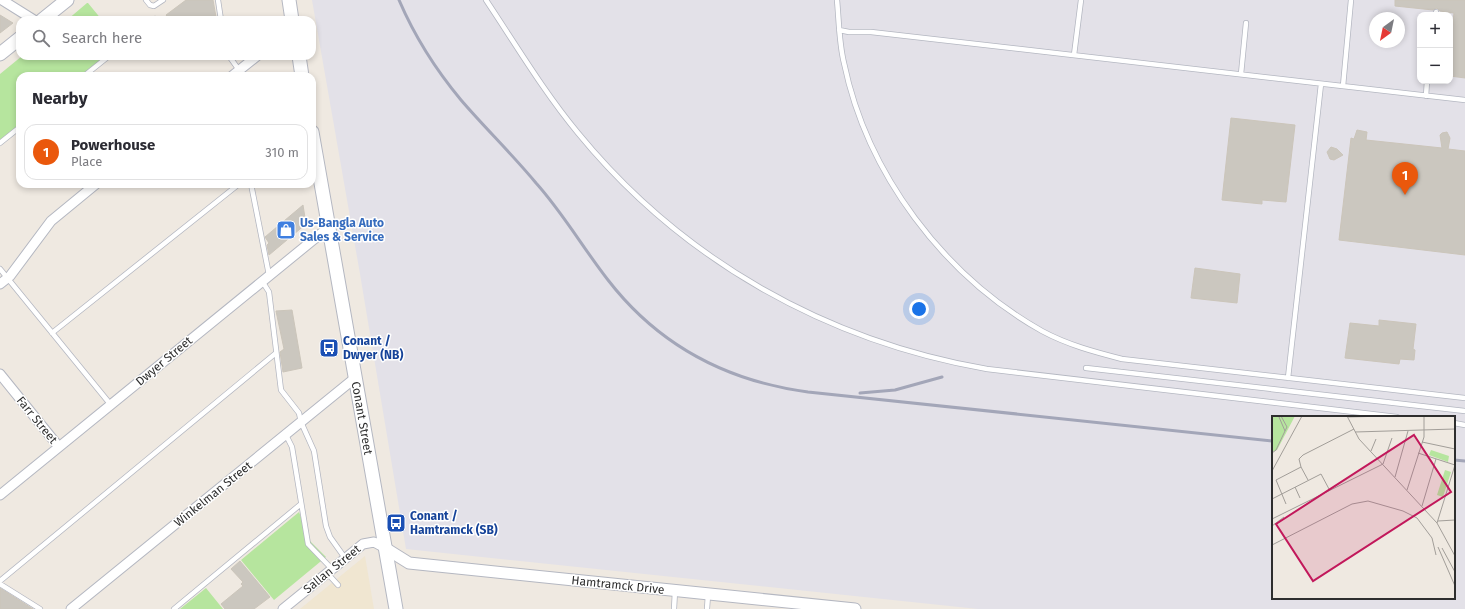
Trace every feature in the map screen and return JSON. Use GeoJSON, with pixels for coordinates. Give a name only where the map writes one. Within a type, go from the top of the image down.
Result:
{"type":"FeatureCollection","features":[{"type":"Feature","properties":{"kind":"main road"},"geometry":{"type":"LineString","coordinates":[[47,16],[67,0]]}},
{"type":"Feature","properties":{"kind":"main road"},"geometry":{"type":"LineString","coordinates":[[289,0],[291,16]]}},
{"type":"Feature","properties":{"kind":"main road"},"geometry":{"type":"LineString","coordinates":[[0,54],[16,41]]}},
{"type":"Feature","properties":{"kind":"main road"},"geometry":{"type":"LineString","coordinates":[[300,60],[301,72]]}},
{"type":"Feature","properties":{"kind":"main road","name":"Conant Street"},"geometry":{"type":"LineString","coordinates":[[316,156],[396,609]]}},
{"type":"Feature","properties":{"kind":"street"},"geometry":{"type":"LineString","coordinates":[[2,0],[28,16]]}},
{"type":"Feature","properties":{"kind":"street"},"geometry":{"type":"LineString","coordinates":[[236,72],[252,60]]}},
{"type":"Feature","properties":{"kind":"street"},"geometry":{"type":"LineString","coordinates":[[4,281],[51,220],[91,188]]}},
{"type":"Feature","properties":{"kind":"street","name":"Dwyer Street"},"geometry":{"type":"LineString","coordinates":[[0,495],[328,226]]}},
{"type":"Feature","properties":{"kind":"street","name":"Farr Street"},"geometry":{"type":"LineString","coordinates":[[0,374],[59,447]]}},
{"type":"Feature","properties":{"kind":"street","name":"Winkelman Street"},"geometry":{"type":"LineString","coordinates":[[71,609],[355,378]]}},
{"type":"Feature","properties":{"kind":"street","name":"Sallan Street"},"geometry":{"type":"LineString","coordinates":[[283,609],[363,544],[374,542],[385,548]]}},
{"type":"Feature","properties":{"kind":"street","name":"Hamtramck Drive"},"geometry":{"type":"LineString","coordinates":[[385,548],[409,563],[855,609]]}},
{"type":"Feature","properties":{"kind":"lane"},"geometry":{"type":"LineString","coordinates":[[146,0],[150,5],[154,6],[163,0]]}},
{"type":"Feature","properties":{"kind":"lane"},"geometry":{"type":"LineString","coordinates":[[218,0],[220,16]]}},
{"type":"Feature","properties":{"kind":"lane"},"geometry":{"type":"LineString","coordinates":[[486,0],[568,120],[606,166],[639,199],[674,230],[724,266],[776,298],[818,319],[892,347],[922,356],[987,369],[1388,416]]}},
{"type":"Feature","properties":{"kind":"lane"},"geometry":{"type":"LineString","coordinates":[[837,0],[839,30],[844,63],[864,128],[882,166],[915,218],[936,245],[986,292],[1013,313],[1042,331],[1080,348],[1122,359],[1465,398]]}},
{"type":"Feature","properties":{"kind":"lane"},"geometry":{"type":"LineString","coordinates":[[1074,55],[1081,0]]}},
{"type":"Feature","properties":{"kind":"lane"},"geometry":{"type":"LineString","coordinates":[[1343,86],[1351,0]]}},
{"type":"Feature","properties":{"kind":"lane"},"geometry":{"type":"LineString","coordinates":[[1241,74],[1246,23]]}},
{"type":"Feature","properties":{"kind":"lane"},"geometry":{"type":"LineString","coordinates":[[839,30],[849,32],[871,32],[1465,100]]}},
{"type":"Feature","properties":{"kind":"lane"},"geometry":{"type":"LineString","coordinates":[[89,72],[104,60]]}},
{"type":"Feature","properties":{"kind":"lane"},"geometry":{"type":"LineString","coordinates":[[230,60],[235,72]]}},
{"type":"Feature","properties":{"kind":"lane"},"geometry":{"type":"LineString","coordinates":[[1288,378],[1321,84]]}},
{"type":"Feature","properties":{"kind":"lane"},"geometry":{"type":"LineString","coordinates":[[1426,96],[1428,84]]}},
{"type":"Feature","properties":{"kind":"lane"},"geometry":{"type":"LineString","coordinates":[[0,143],[16,130]]}},
{"type":"Feature","properties":{"kind":"lane"},"geometry":{"type":"LineString","coordinates":[[52,333],[234,188]]}},
{"type":"Feature","properties":{"kind":"lane"},"geometry":{"type":"LineString","coordinates":[[251,188],[269,275]]}},
{"type":"Feature","properties":{"kind":"lane"},"geometry":{"type":"LineString","coordinates":[[0,269],[4,281],[52,333],[111,405]]}},
{"type":"Feature","properties":{"kind":"lane"},"geometry":{"type":"LineString","coordinates":[[262,281],[269,292],[281,390],[299,412],[301,422],[314,451],[326,526],[330,538],[345,558]]}},
{"type":"Feature","properties":{"kind":"lane"},"geometry":{"type":"LineString","coordinates":[[0,581],[276,353]]}},
{"type":"Feature","properties":{"kind":"lane"},"geometry":{"type":"LineString","coordinates":[[1086,368],[1465,411]]}},
{"type":"Feature","properties":{"kind":"lane"},"geometry":{"type":"LineString","coordinates":[[1455,423],[1465,425]]}},
{"type":"Feature","properties":{"kind":"lane"},"geometry":{"type":"LineString","coordinates":[[286,435],[292,447],[308,544],[330,571],[338,585]]}},
{"type":"Feature","properties":{"kind":"lane"},"geometry":{"type":"LineString","coordinates":[[174,609],[301,504]]}},
{"type":"Feature","properties":{"kind":"lane"},"geometry":{"type":"LineString","coordinates":[[0,584],[40,609]]}},
{"type":"Feature","properties":{"kind":"lane"},"geometry":{"type":"LineString","coordinates":[[674,609],[675,590]]}},
{"type":"Feature","properties":{"kind":"lane"},"geometry":{"type":"LineString","coordinates":[[707,609],[708,594]]}},
{"type":"Feature","properties":{"kind":"shaded area"},"geometry":{"type":"Polygon","coordinates":[[[312,0],[1465,0],[1465,609],[978,609],[406,549],[316,16],[312,0]]]}},
{"type":"Feature","properties":{"kind":"shaded area"},"geometry":{"type":"Polygon","coordinates":[[[365,556],[374,609],[300,609],[365,556]]]}},
{"type":"Feature","properties":{"kind":"green space"},"geometry":{"type":"Polygon","coordinates":[[[87,3],[99,16],[72,16],[87,3]]]}},
{"type":"Feature","properties":{"kind":"green space"},"geometry":{"type":"Polygon","coordinates":[[[17,60],[102,60],[87,72],[16,72],[16,128],[0,141],[0,74],[17,60]]]}},
{"type":"Feature","properties":{"kind":"green space"},"geometry":{"type":"Polygon","coordinates":[[[299,512],[310,541],[326,557],[274,600],[241,560],[299,512]]]}},
{"type":"Feature","properties":{"kind":"green space"},"geometry":{"type":"Polygon","coordinates":[[[206,588],[223,609],[180,609],[206,588]]]}},
{"type":"Feature","properties":{"kind":"building"},"geometry":{"type":"Polygon","coordinates":[[[186,0],[213,0],[216,16],[167,16],[166,15],[186,0]]]}},
{"type":"Feature","properties":{"kind":"building"},"geometry":{"type":"Polygon","coordinates":[[[1395,0],[1465,0],[1465,78],[1453,76],[1454,13],[1440,11],[1437,8],[1433,10],[1395,6],[1395,0]]]}},
{"type":"Feature","properties":{"kind":"building"},"geometry":{"type":"Polygon","coordinates":[[[0,15],[13,23],[0,33],[0,15]]]}},
{"type":"Feature","properties":{"kind":"building"},"geometry":{"type":"Polygon","coordinates":[[[1231,118],[1295,125],[1286,202],[1262,200],[1262,204],[1222,200],[1231,118]]]}},
{"type":"Feature","properties":{"kind":"building"},"geometry":{"type":"Polygon","coordinates":[[[1357,130],[1367,132],[1366,140],[1442,148],[1440,135],[1447,132],[1450,138],[1448,149],[1465,151],[1465,255],[1339,240],[1351,138],[1354,139],[1357,130]]]}},
{"type":"Feature","properties":{"kind":"building"},"geometry":{"type":"Polygon","coordinates":[[[1331,147],[1337,149],[1343,155],[1334,160],[1330,159],[1327,152],[1331,147]]]}},
{"type":"Feature","properties":{"kind":"building"},"geometry":{"type":"Polygon","coordinates":[[[303,205],[306,224],[269,255],[267,245],[269,243],[265,237],[303,205]]]}},
{"type":"Feature","properties":{"kind":"building"},"geometry":{"type":"Polygon","coordinates":[[[1195,268],[1240,274],[1237,303],[1191,298],[1195,268]]]}},
{"type":"Feature","properties":{"kind":"building"},"geometry":{"type":"Polygon","coordinates":[[[292,310],[302,368],[283,372],[280,352],[284,349],[276,311],[292,310]]]}},
{"type":"Feature","properties":{"kind":"building"},"geometry":{"type":"Polygon","coordinates":[[[1379,320],[1416,324],[1413,349],[1415,350],[1414,360],[1400,359],[1399,364],[1345,358],[1350,323],[1379,326],[1379,320]]]}},
{"type":"Feature","properties":{"kind":"building"},"geometry":{"type":"Polygon","coordinates":[[[240,561],[270,597],[254,609],[225,609],[221,604],[243,586],[241,584],[243,582],[231,569],[240,561]]]}},
{"type":"Feature","properties":{"kind":"building"},"geometry":{"type":"Polygon","coordinates":[[[0,588],[33,609],[0,609],[0,588]]]}},
{"type":"Feature","properties":{"kind":"railway"},"geometry":{"type":"LineString","coordinates":[[399,0],[426,52],[443,77],[479,121],[546,194],[608,280],[649,324],[672,342],[696,357],[749,379],[778,387],[808,392],[1272,441]]}},
{"type":"Feature","properties":{"kind":"railway"},"geometry":{"type":"LineString","coordinates":[[860,393],[895,390],[942,377]]}},
{"type":"Feature","properties":{"kind":"railway"},"geometry":{"type":"LineString","coordinates":[[1455,460],[1465,461]]}},
{"type":"Feature","properties":{"kind":"place","name":"Powerhouse"},"geometry":{"type":"Point","coordinates":[1405,195]}},
{"type":"Feature","properties":{"kind":"place","name":"Us-Bangla Auto Sales & Service"},"geometry":{"type":"Point","coordinates":[286,230]}},
{"type":"Feature","properties":{"kind":"place","name":"Conant / Dwyer (NB)"},"geometry":{"type":"Point","coordinates":[329,348]}},
{"type":"Feature","properties":{"kind":"place","name":"Conant / Hamtramck (SB)"},"geometry":{"type":"Point","coordinates":[396,523]}}]}
